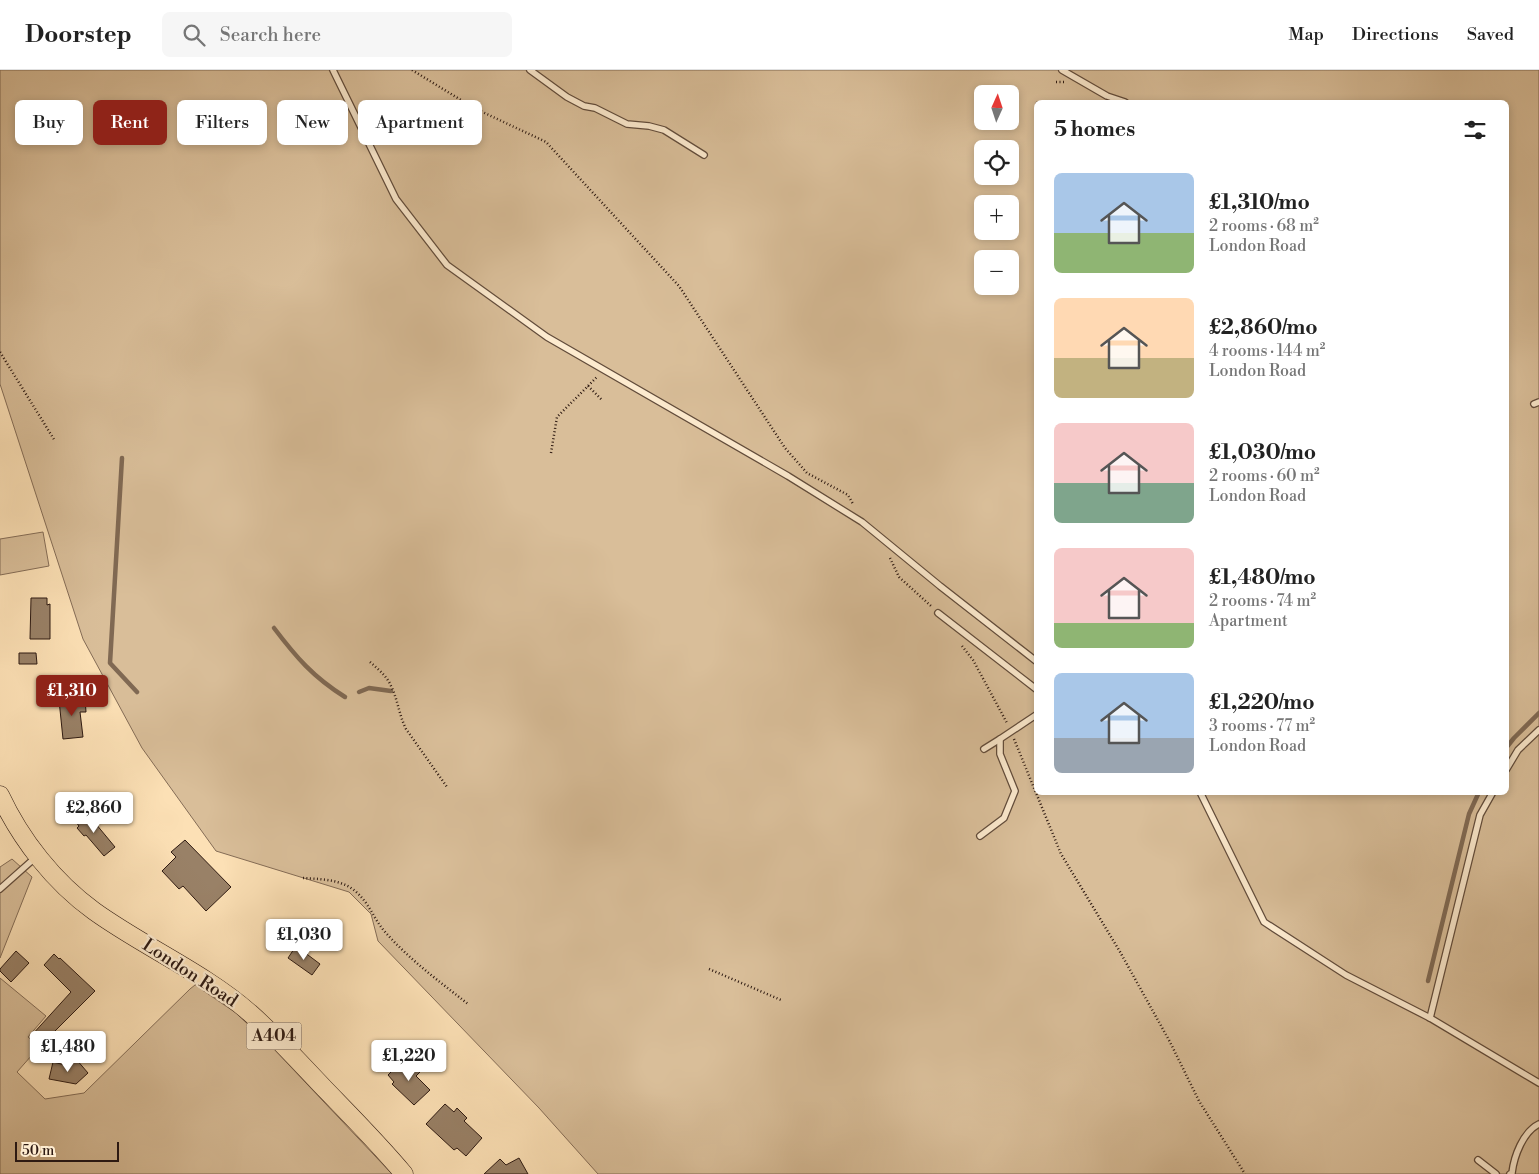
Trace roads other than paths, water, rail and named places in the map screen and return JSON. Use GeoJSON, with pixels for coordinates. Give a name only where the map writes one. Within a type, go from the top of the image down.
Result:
{"type":"FeatureCollection","features":[{"type":"Feature","properties":{"kind":"main road","name":"London Road"},"geometry":{"type":"LineString","coordinates":[[0,795],[19,831],[38,856],[73,893],[93,910],[219,990],[250,1012],[302,1064],[404,1174]]}},
{"type":"Feature","properties":{"kind":"lane"},"geometry":{"type":"LineString","coordinates":[[333,70],[396,199],[447,265],[547,337],[788,476],[862,522],[1034,659]]}},
{"type":"Feature","properties":{"kind":"lane"},"geometry":{"type":"LineString","coordinates":[[530,70],[567,97],[584,106],[607,113],[614,119],[627,124],[649,126],[664,130],[704,155]]}},
{"type":"Feature","properties":{"kind":"lane"},"geometry":{"type":"LineString","coordinates":[[1062,70],[1107,96],[1119,100]]}},
{"type":"Feature","properties":{"kind":"lane"},"geometry":{"type":"LineString","coordinates":[[938,612],[1034,687]]}},
{"type":"Feature","properties":{"kind":"lane"},"geometry":{"type":"LineString","coordinates":[[984,749],[1034,716]]}},
{"type":"Feature","properties":{"kind":"lane"},"geometry":{"type":"LineString","coordinates":[[1509,765],[1518,750],[1539,730]]}},
{"type":"Feature","properties":{"kind":"lane"},"geometry":{"type":"LineString","coordinates":[[980,836],[1004,818],[1016,791],[1000,754],[1000,739]]}},
{"type":"Feature","properties":{"kind":"lane"},"geometry":{"type":"LineString","coordinates":[[1201,795],[1264,922],[1346,975],[1430,1018],[1539,1083]]}},
{"type":"Feature","properties":{"kind":"lane"},"geometry":{"type":"LineString","coordinates":[[1430,1018],[1480,815],[1491,795]]}},
{"type":"Feature","properties":{"kind":"lane"},"geometry":{"type":"LineString","coordinates":[[0,889],[38,856]]}},
{"type":"Feature","properties":{"kind":"lane"},"geometry":{"type":"LineString","coordinates":[[1510,1174],[1512,1173],[1516,1150],[1534,1126],[1539,1124]]}},
{"type":"Feature","properties":{"kind":"lane"},"geometry":{"type":"LineString","coordinates":[[1478,1160],[1496,1174]]}},
{"type":"Feature","properties":{"kind":"waterway"},"geometry":{"type":"LineString","coordinates":[[122,458],[110,663],[137,692]]}},
{"type":"Feature","properties":{"kind":"waterway"},"geometry":{"type":"LineString","coordinates":[[274,628],[306,666],[345,697]]}},
{"type":"Feature","properties":{"kind":"waterway"},"geometry":{"type":"LineString","coordinates":[[359,692],[369,688],[391,691]]}},
{"type":"Feature","properties":{"kind":"waterway"},"geometry":{"type":"LineString","coordinates":[[1509,744],[1539,713]]}},
{"type":"Feature","properties":{"kind":"waterway"},"geometry":{"type":"LineString","coordinates":[[1428,981],[1469,814],[1478,795]]}}]}
